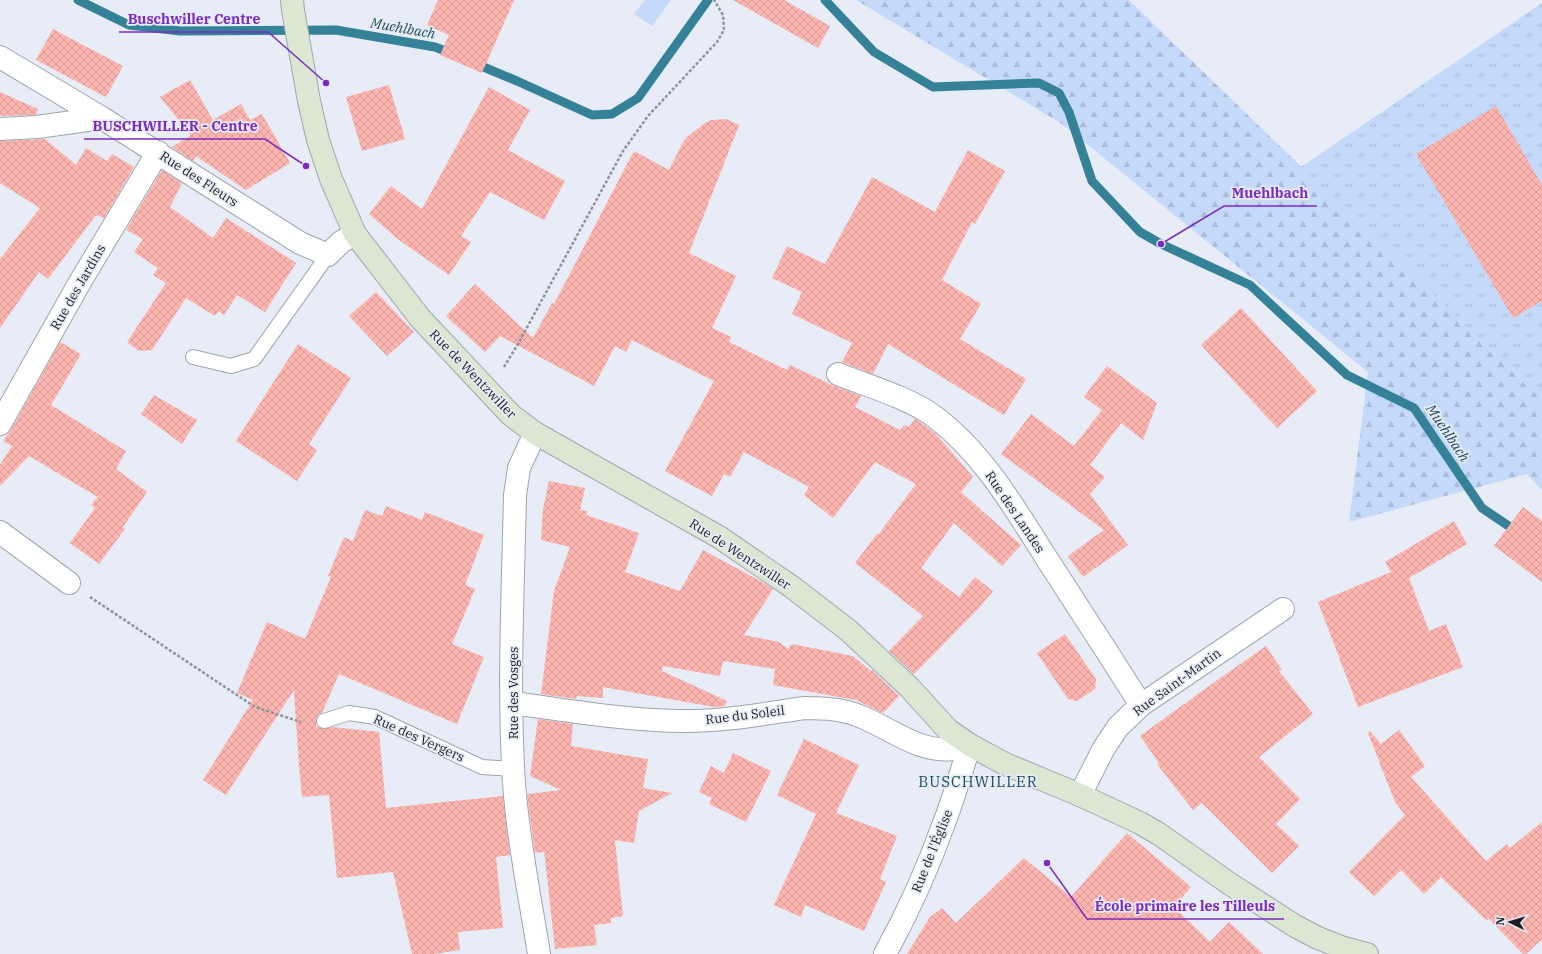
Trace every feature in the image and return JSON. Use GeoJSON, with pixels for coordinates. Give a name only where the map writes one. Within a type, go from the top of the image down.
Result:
{"type":"FeatureCollection","features":[{"type":"Feature","properties":{"kind":"street","name":"Rue de Wentzwiller"},"geometry":{"type":"LineString","coordinates":[[292,5],[302,64],[318,140],[331,179],[355,234],[420,318],[511,415],[535,434],[719,538],[792,587],[859,640],[910,688],[948,730],[970,745],[1005,764],[1115,810],[1153,830],[1230,884],[1295,926],[1318,938],[1341,947],[1367,954]]}},
{"type":"Feature","properties":{"kind":"street","name":"Rue des Fleurs"},"geometry":{"type":"LineString","coordinates":[[0,57],[158,152],[300,243],[328,255]]}},
{"type":"Feature","properties":{"kind":"street"},"geometry":{"type":"LineString","coordinates":[[0,129],[37,127],[102,118]]}},
{"type":"Feature","properties":{"kind":"street","name":"Rue des Jardins"},"geometry":{"type":"LineString","coordinates":[[0,424],[80,282],[158,152]]}},
{"type":"Feature","properties":{"kind":"street"},"geometry":{"type":"LineString","coordinates":[[328,255],[341,242],[355,234]]}},
{"type":"Feature","properties":{"kind":"street","name":"Rue des Landes"},"geometry":{"type":"LineString","coordinates":[[838,374],[915,404],[934,416],[965,443],[985,467],[1020,516],[1141,705]]}},
{"type":"Feature","properties":{"kind":"street","name":"Rue des Vosges"},"geometry":{"type":"LineString","coordinates":[[535,434],[519,468],[515,495],[512,703],[513,769],[520,835],[539,954]]}},
{"type":"Feature","properties":{"kind":"street"},"geometry":{"type":"LineString","coordinates":[[0,532],[69,583]]}},
{"type":"Feature","properties":{"kind":"street","name":"Rue Saint-Martin"},"geometry":{"type":"LineString","coordinates":[[1080,795],[1118,727],[1141,705],[1283,609]]}},
{"type":"Feature","properties":{"kind":"street","name":"Rue du Soleil"},"geometry":{"type":"LineString","coordinates":[[512,703],[651,720],[679,721],[720,718],[805,708],[836,709],[864,718],[913,742],[932,749],[952,749],[970,745]]}},
{"type":"Feature","properties":{"kind":"street","name":"Rue de l'Église"},"geometry":{"type":"LineString","coordinates":[[885,954],[902,923],[929,863],[945,822],[970,745]]}},
{"type":"Feature","properties":{"kind":"lane"},"geometry":{"type":"LineString","coordinates":[[192,357],[231,366],[254,360],[328,255]]}},
{"type":"Feature","properties":{"kind":"lane","name":"Rue des Vergers"},"geometry":{"type":"LineString","coordinates":[[324,721],[349,713],[375,717],[482,766],[513,769]]}},
{"type":"Feature","properties":{"kind":"path"},"geometry":{"type":"LineString","coordinates":[[488,392],[518,344],[623,150],[648,116],[718,42],[724,30],[723,15],[714,0]]}},
{"type":"Feature","properties":{"kind":"path"},"geometry":{"type":"LineString","coordinates":[[69,583],[254,707],[300,722],[324,721]]}},
{"type":"Feature","properties":{"kind":"green space"},"geometry":{"type":"Polygon","coordinates":[[[645,0],[671,0],[652,26],[634,14],[645,0]]]}},
{"type":"Feature","properties":{"kind":"green space"},"geometry":{"type":"Polygon","coordinates":[[[856,0],[1129,0],[1542,400],[1542,490],[1527,474],[1349,522],[1368,372],[1062,124],[856,0]]]}},
{"type":"Feature","properties":{"kind":"green space"},"geometry":{"type":"Polygon","coordinates":[[[1542,3],[1542,400],[1301,167],[1542,3]]]}},
{"type":"Feature","properties":{"kind":"building"},"geometry":{"type":"Polygon","coordinates":[[[438,0],[514,0],[482,73],[440,55],[449,35],[427,25],[438,0]]]}},
{"type":"Feature","properties":{"kind":"building"},"geometry":{"type":"Polygon","coordinates":[[[733,0],[784,0],[830,26],[818,48],[733,0]]]}},
{"type":"Feature","properties":{"kind":"building"},"geometry":{"type":"Polygon","coordinates":[[[53,29],[123,66],[106,97],[36,60],[53,29]]]}},
{"type":"Feature","properties":{"kind":"building"},"geometry":{"type":"Polygon","coordinates":[[[190,80],[213,120],[241,104],[250,120],[262,114],[290,163],[246,190],[196,156],[193,161],[172,147],[191,135],[160,97],[190,80]]]}},
{"type":"Feature","properties":{"kind":"building"},"geometry":{"type":"Polygon","coordinates":[[[389,85],[405,139],[362,151],[346,97],[389,85]]]}},
{"type":"Feature","properties":{"kind":"building"},"geometry":{"type":"Polygon","coordinates":[[[489,87],[530,110],[508,150],[565,181],[544,220],[490,192],[461,236],[471,242],[449,275],[399,240],[369,214],[391,186],[422,209],[489,87]]]}},
{"type":"Feature","properties":{"kind":"building"},"geometry":{"type":"Polygon","coordinates":[[[0,92],[38,109],[36,115],[0,116],[0,92]]]}},
{"type":"Feature","properties":{"kind":"building"},"geometry":{"type":"Polygon","coordinates":[[[1496,106],[1542,185],[1542,301],[1513,318],[1416,154],[1496,106]]]}},
{"type":"Feature","properties":{"kind":"building"},"geometry":{"type":"Polygon","coordinates":[[[726,119],[739,125],[689,253],[736,276],[712,328],[731,337],[729,342],[787,370],[790,365],[834,386],[861,396],[855,407],[900,430],[904,425],[909,427],[915,419],[927,427],[936,434],[973,477],[961,492],[1021,545],[1002,566],[954,523],[921,568],[959,597],[975,577],[993,591],[979,608],[914,674],[889,651],[923,616],[855,563],[916,484],[875,462],[833,518],[804,495],[809,487],[744,452],[730,477],[724,474],[712,496],[665,471],[714,381],[632,340],[626,352],[615,346],[594,386],[500,336],[485,352],[446,316],[475,284],[533,338],[552,303],[554,304],[634,151],[669,170],[687,137],[711,120],[726,119]]]}},
{"type":"Feature","properties":{"kind":"building"},"geometry":{"type":"Polygon","coordinates":[[[45,139],[76,165],[86,148],[107,161],[112,154],[134,167],[104,218],[96,215],[48,279],[39,272],[0,328],[0,259],[40,208],[0,183],[0,141],[45,139]]]}},
{"type":"Feature","properties":{"kind":"building"},"geometry":{"type":"Polygon","coordinates":[[[968,150],[1005,171],[975,224],[972,222],[942,280],[981,304],[960,339],[1026,379],[1004,415],[888,344],[873,374],[842,362],[852,343],[792,314],[802,292],[772,278],[787,246],[825,264],[872,177],[935,212],[968,150]]]}},
{"type":"Feature","properties":{"kind":"building"},"geometry":{"type":"Polygon","coordinates":[[[162,170],[182,183],[170,207],[213,238],[226,218],[296,263],[265,312],[237,295],[224,315],[218,311],[215,316],[186,298],[152,350],[139,351],[127,342],[166,283],[153,275],[158,268],[134,252],[143,239],[126,230],[162,170]]]}},
{"type":"Feature","properties":{"kind":"building"},"geometry":{"type":"Polygon","coordinates":[[[376,292],[414,332],[387,356],[349,316],[376,292]]]}},
{"type":"Feature","properties":{"kind":"building"},"geometry":{"type":"Polygon","coordinates":[[[1241,308],[1317,391],[1277,428],[1201,345],[1241,308]]]}},
{"type":"Feature","properties":{"kind":"building"},"geometry":{"type":"Polygon","coordinates":[[[60,342],[81,354],[51,405],[126,451],[116,469],[147,492],[123,527],[125,529],[99,564],[70,543],[95,508],[91,505],[98,497],[29,456],[0,486],[0,465],[12,446],[3,441],[11,430],[60,342]]]}},
{"type":"Feature","properties":{"kind":"building"},"geometry":{"type":"Polygon","coordinates":[[[298,344],[351,378],[309,444],[317,450],[297,481],[236,441],[298,344]]]}},
{"type":"Feature","properties":{"kind":"building"},"geometry":{"type":"Polygon","coordinates":[[[1107,366],[1157,403],[1143,440],[1121,423],[1090,465],[1105,477],[1090,494],[1128,545],[1083,577],[1068,556],[1104,530],[1001,454],[1031,414],[1074,446],[1102,410],[1084,397],[1107,366]]]}},
{"type":"Feature","properties":{"kind":"building"},"geometry":{"type":"Polygon","coordinates":[[[154,395],[197,420],[182,444],[141,414],[154,395]]]}},
{"type":"Feature","properties":{"kind":"building"},"geometry":{"type":"Polygon","coordinates":[[[549,481],[585,488],[580,510],[587,511],[586,515],[639,533],[625,572],[680,591],[703,550],[773,589],[744,635],[779,642],[788,649],[792,644],[853,656],[871,671],[872,670],[899,696],[883,713],[856,700],[773,685],[775,669],[723,661],[720,676],[663,666],[662,671],[727,701],[725,706],[714,707],[603,687],[603,698],[577,696],[576,699],[541,694],[554,591],[570,547],[541,540],[543,509],[549,481]]]}},
{"type":"Feature","properties":{"kind":"building"},"geometry":{"type":"Polygon","coordinates":[[[386,506],[422,520],[425,512],[484,535],[465,585],[475,589],[452,644],[484,657],[457,724],[339,674],[322,713],[318,715],[316,720],[316,726],[323,729],[332,727],[379,732],[386,808],[503,796],[510,855],[496,857],[503,928],[458,932],[460,950],[434,954],[412,954],[393,872],[337,878],[329,795],[302,797],[294,690],[226,795],[203,780],[253,700],[237,693],[267,622],[305,639],[331,577],[328,576],[344,537],[353,541],[365,510],[382,516],[386,506]]]}},
{"type":"Feature","properties":{"kind":"building"},"geometry":{"type":"Polygon","coordinates":[[[1523,507],[1542,521],[1542,582],[1494,546],[1523,507]]]}},
{"type":"Feature","properties":{"kind":"building"},"geometry":{"type":"Polygon","coordinates":[[[1454,521],[1467,544],[1409,578],[1429,631],[1446,624],[1463,667],[1358,707],[1318,602],[1391,572],[1385,562],[1454,521]]]}},
{"type":"Feature","properties":{"kind":"building"},"geometry":{"type":"Polygon","coordinates":[[[1065,634],[1096,679],[1095,689],[1077,701],[1068,699],[1037,653],[1065,634]]]}},
{"type":"Feature","properties":{"kind":"building"},"geometry":{"type":"Polygon","coordinates":[[[1266,646],[1282,670],[1279,671],[1313,714],[1259,757],[1300,799],[1276,824],[1299,846],[1272,873],[1202,803],[1193,810],[1157,764],[1159,763],[1140,736],[1266,646]]]}},
{"type":"Feature","properties":{"kind":"building"},"geometry":{"type":"Polygon","coordinates":[[[538,719],[573,724],[571,746],[648,759],[643,788],[672,793],[639,811],[634,843],[615,840],[623,916],[611,918],[611,923],[594,925],[597,945],[555,949],[544,852],[535,853],[527,794],[561,790],[530,776],[538,719]]]}},
{"type":"Feature","properties":{"kind":"building"},"geometry":{"type":"Polygon","coordinates":[[[1399,730],[1425,766],[1411,777],[1486,861],[1507,844],[1510,848],[1542,822],[1542,939],[1526,954],[1523,954],[1488,918],[1487,921],[1441,877],[1424,894],[1401,870],[1374,896],[1349,872],[1405,815],[1395,802],[1368,733],[1370,731],[1381,744],[1399,730]]]}},
{"type":"Feature","properties":{"kind":"building"},"geometry":{"type":"Polygon","coordinates":[[[804,739],[859,765],[836,813],[897,836],[880,879],[886,882],[864,931],[805,905],[801,917],[774,905],[816,814],[777,795],[804,739]]]}},
{"type":"Feature","properties":{"kind":"building"},"geometry":{"type":"Polygon","coordinates":[[[733,753],[771,771],[746,822],[709,804],[712,798],[699,792],[711,766],[724,773],[733,753]]]}},
{"type":"Feature","properties":{"kind":"building"},"geometry":{"type":"Polygon","coordinates":[[[1127,833],[1191,887],[1174,907],[1210,942],[1229,922],[1263,954],[907,954],[930,917],[942,908],[956,923],[1024,858],[1071,897],[1127,833]]]}},
{"type":"Feature","properties":{"kind":"waterway","name":"Muehlbach"},"geometry":{"type":"LineString","coordinates":[[78,0],[129,25],[180,31],[336,30],[435,47],[453,54]]}},
{"type":"Feature","properties":{"kind":"waterway","name":"Muehlbach"},"geometry":{"type":"LineString","coordinates":[[474,63],[592,115],[612,114],[638,98],[708,0]]}},
{"type":"Feature","properties":{"kind":"waterway","name":"Muehlbach"},"geometry":{"type":"LineString","coordinates":[[825,0],[874,52],[933,87],[1039,83],[1059,93],[1069,112],[1092,181],[1140,232],[1161,244],[1250,285],[1347,375],[1414,408],[1482,508],[1519,533]]}},
{"type":"Feature","properties":{"kind":"place","name":"Buschwiller Centre"},"geometry":{"type":"Point","coordinates":[326,83]}},
{"type":"Feature","properties":{"kind":"place","name":"BUSCHWILLER - Centre"},"geometry":{"type":"Point","coordinates":[306,166]}},
{"type":"Feature","properties":{"kind":"place","name":"Muehlbach"},"geometry":{"type":"Point","coordinates":[1161,244]}},
{"type":"Feature","properties":{"kind":"place","name":"École primaire les Tilleuls"},"geometry":{"type":"Point","coordinates":[1047,863]}},
{"type":"Feature","properties":{"kind":"district","name":"BUSCHWILLER"},"geometry":{"type":"Point","coordinates":[978,781]}}]}
